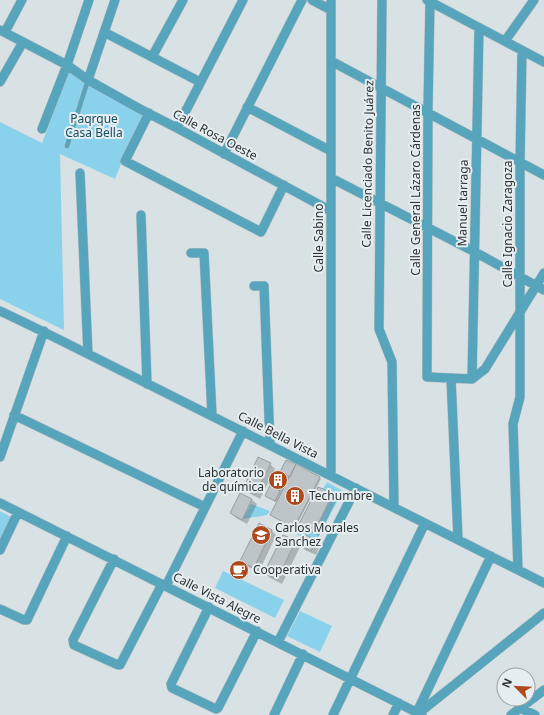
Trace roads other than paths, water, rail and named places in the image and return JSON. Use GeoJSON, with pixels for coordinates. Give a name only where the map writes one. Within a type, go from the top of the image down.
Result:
{"type":"FeatureCollection","features":[{"type":"Feature","properties":{"kind":"street"},"geometry":{"type":"LineString","coordinates":[[22,0],[2,31],[67,65]]}},
{"type":"Feature","properties":{"kind":"street"},"geometry":{"type":"LineString","coordinates":[[42,128],[67,65],[89,0]]}},
{"type":"Feature","properties":{"kind":"street"},"geometry":{"type":"LineString","coordinates":[[88,80],[115,0]]}},
{"type":"Feature","properties":{"kind":"street"},"geometry":{"type":"LineString","coordinates":[[152,57],[182,0]]}},
{"type":"Feature","properties":{"kind":"street"},"geometry":{"type":"LineString","coordinates":[[177,128],[243,0]]}},
{"type":"Feature","properties":{"kind":"street"},"geometry":{"type":"LineString","coordinates":[[224,154],[302,0]]}},
{"type":"Feature","properties":{"kind":"street"},"geometry":{"type":"LineString","coordinates":[[312,0],[331,10]]}},
{"type":"Feature","properties":{"kind":"street","name":"Calle Sabino"},"geometry":{"type":"LineString","coordinates":[[331,0],[331,475]]}},
{"type":"Feature","properties":{"kind":"street","name":"Calle Licenciado Benito Juárez"},"geometry":{"type":"LineString","coordinates":[[382,0],[379,328],[392,362],[394,507]]}},
{"type":"Feature","properties":{"kind":"street"},"geometry":{"type":"LineString","coordinates":[[505,41],[534,0]]}},
{"type":"Feature","properties":{"kind":"street"},"geometry":{"type":"LineString","coordinates":[[428,1],[544,62]]}},
{"type":"Feature","properties":{"kind":"street","name":"Calle General Lázaro Cárdenas"},"geometry":{"type":"LineString","coordinates":[[428,1],[427,377],[451,378]]}},
{"type":"Feature","properties":{"kind":"street","name":"Manuel tarraga"},"geometry":{"type":"LineString","coordinates":[[472,379],[479,28]]}},
{"type":"Feature","properties":{"kind":"street"},"geometry":{"type":"LineString","coordinates":[[104,32],[200,82]]}},
{"type":"Feature","properties":{"kind":"street"},"geometry":{"type":"LineString","coordinates":[[0,82],[23,42]]}},
{"type":"Feature","properties":{"kind":"street","name":"Calle Ignacio Zaragoza"},"geometry":{"type":"LineString","coordinates":[[518,570],[513,424],[520,397],[520,162],[522,51]]}},
{"type":"Feature","properties":{"kind":"street"},"geometry":{"type":"LineString","coordinates":[[331,61],[544,175]]}},
{"type":"Feature","properties":{"kind":"street","name":"Calle Rosa Oeste"},"geometry":{"type":"LineString","coordinates":[[67,65],[88,80],[331,211]]}},
{"type":"Feature","properties":{"kind":"street"},"geometry":{"type":"LineString","coordinates":[[247,107],[331,151]]}},
{"type":"Feature","properties":{"kind":"street"},"geometry":{"type":"LineString","coordinates":[[149,113],[125,161],[261,232],[284,185]]}},
{"type":"Feature","properties":{"kind":"street"},"geometry":{"type":"LineString","coordinates":[[80,173],[88,354]]}},
{"type":"Feature","properties":{"kind":"street"},"geometry":{"type":"LineString","coordinates":[[331,178],[475,252],[540,288]]}},
{"type":"Feature","properties":{"kind":"street"},"geometry":{"type":"LineString","coordinates":[[141,215],[147,384]]}},
{"type":"Feature","properties":{"kind":"street"},"geometry":{"type":"LineString","coordinates":[[191,253],[204,253],[212,415]]}},
{"type":"Feature","properties":{"kind":"street"},"geometry":{"type":"LineString","coordinates":[[458,539],[451,378],[472,379],[485,369],[520,312],[540,288],[544,274]]}},
{"type":"Feature","properties":{"kind":"street"},"geometry":{"type":"LineString","coordinates":[[254,286],[264,286],[270,444]]}},
{"type":"Feature","properties":{"kind":"street","name":"Calle Bella Vista"},"geometry":{"type":"LineString","coordinates":[[0,311],[44,331],[544,583]]}},
{"type":"Feature","properties":{"kind":"street"},"geometry":{"type":"LineString","coordinates":[[0,457],[44,331]]}},
{"type":"Feature","properties":{"kind":"street"},"geometry":{"type":"LineString","coordinates":[[14,415],[205,507]]}},
{"type":"Feature","properties":{"kind":"street"},"geometry":{"type":"LineString","coordinates":[[114,559],[73,643],[74,645],[120,665],[205,507],[243,431]]}},
{"type":"Feature","properties":{"kind":"street"},"geometry":{"type":"LineString","coordinates":[[278,642],[356,488]]}},
{"type":"Feature","properties":{"kind":"street","name":"Calle Vista Alegre"},"geometry":{"type":"LineString","coordinates":[[0,503],[303,654],[419,714]]}},
{"type":"Feature","properties":{"kind":"street"},"geometry":{"type":"LineString","coordinates":[[0,550],[18,512]]}},
{"type":"Feature","properties":{"kind":"street"},"geometry":{"type":"LineString","coordinates":[[333,715],[425,523]]}},
{"type":"Feature","properties":{"kind":"street"},"geometry":{"type":"LineString","coordinates":[[0,609],[27,620],[67,536]]}},
{"type":"Feature","properties":{"kind":"street"},"geometry":{"type":"LineString","coordinates":[[419,714],[491,556]]}},
{"type":"Feature","properties":{"kind":"street"},"geometry":{"type":"LineString","coordinates":[[209,607],[171,687],[216,709],[218,708],[257,631]]}},
{"type":"Feature","properties":{"kind":"street"},"geometry":{"type":"LineString","coordinates":[[419,714],[544,613]]}},
{"type":"Feature","properties":{"kind":"street"},"geometry":{"type":"LineString","coordinates":[[274,715],[303,654]]}},
{"type":"Feature","properties":{"kind":"street"},"geometry":{"type":"LineString","coordinates":[[511,715],[544,690]]}},
{"type":"Feature","properties":{"kind":"street"},"geometry":{"type":"LineString","coordinates":[[393,715],[399,703]]}},
{"type":"Feature","properties":{"kind":"street"},"geometry":{"type":"LineString","coordinates":[[520,708],[535,715]]}},
{"type":"Feature","properties":{"kind":"lane"},"geometry":{"type":"LineString","coordinates":[[67,146],[88,80]]}},
{"type":"Feature","properties":{"kind":"place","name":"Laboratorio de química"},"geometry":{"type":"Point","coordinates":[278,480]}},
{"type":"Feature","properties":{"kind":"place","name":"Techumbre"},"geometry":{"type":"Point","coordinates":[295,496]}},
{"type":"Feature","properties":{"kind":"place","name":"Carlos Morales Sanchez"},"geometry":{"type":"Point","coordinates":[261,535]}},
{"type":"Feature","properties":{"kind":"place","name":"Cooperativa"},"geometry":{"type":"Point","coordinates":[239,570]}},
{"type":"Feature","properties":{"kind":"park label","name":"Paqrque Casa Bella"},"geometry":{"type":"Point","coordinates":[94,126]}}]}
